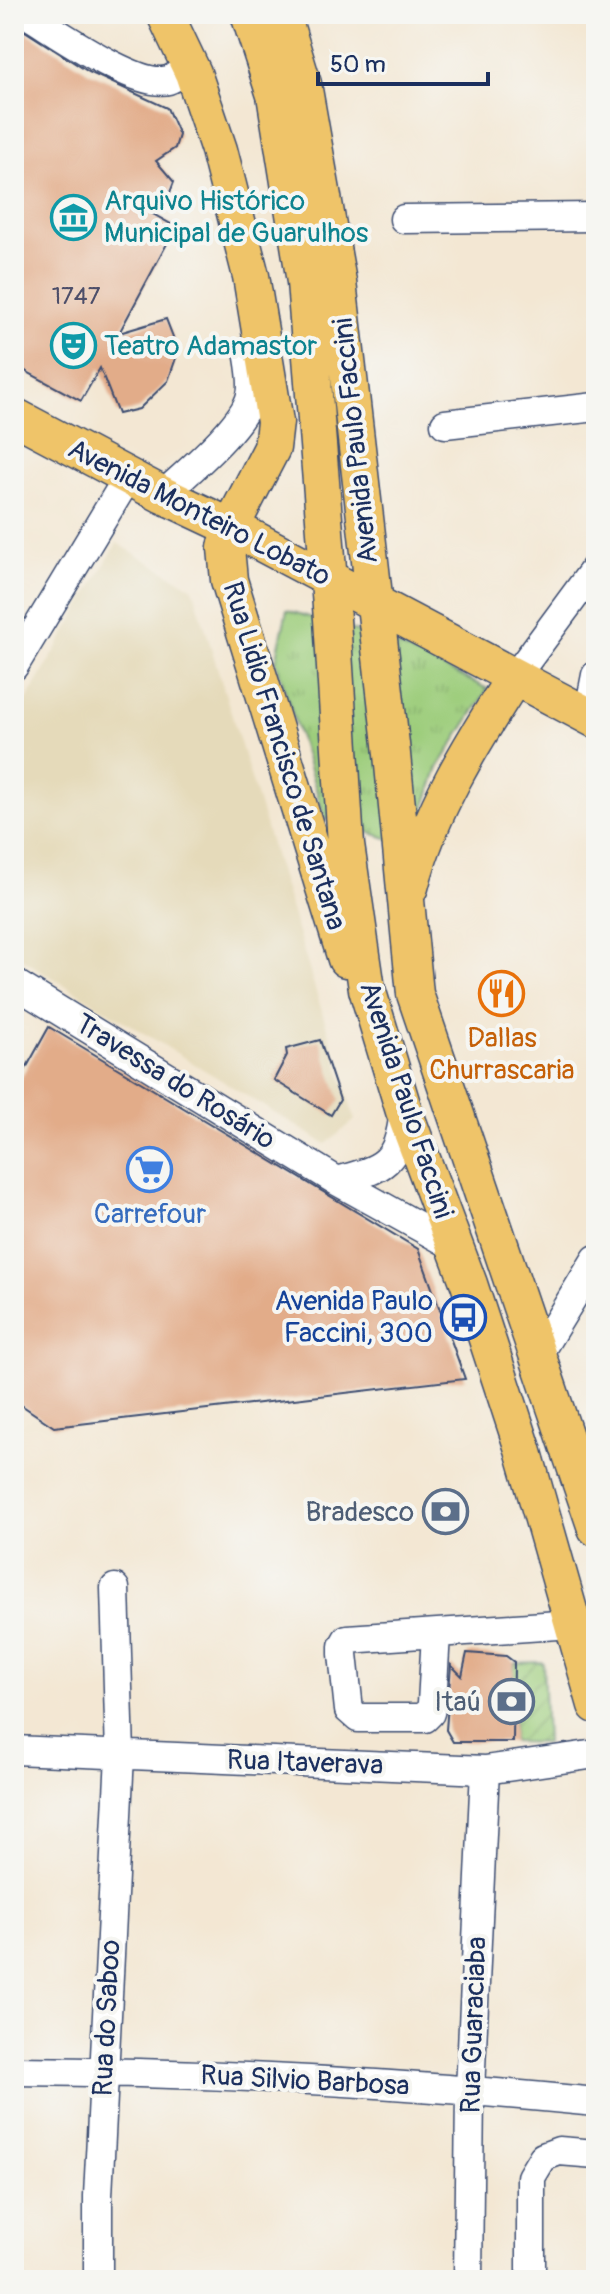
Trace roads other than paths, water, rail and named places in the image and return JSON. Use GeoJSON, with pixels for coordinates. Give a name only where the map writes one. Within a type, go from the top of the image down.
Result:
{"type":"FeatureCollection","features":[{"type":"Feature","properties":{"kind":"main road","name":"Rua Lidio Francisco de Santana"},"geometry":{"type":"LineString","coordinates":[[165,14],[191,70],[219,150],[251,276],[275,422],[272,448],[231,527],[226,548],[229,580],[341,949],[356,978],[367,989]]}},
{"type":"Feature","properties":{"kind":"main road"},"geometry":{"type":"LineString","coordinates":[[249,14],[275,95],[322,282]]}},
{"type":"Feature","properties":{"kind":"main road"},"geometry":{"type":"LineString","coordinates":[[282,14],[303,84]]}},
{"type":"Feature","properties":{"kind":"main road"},"geometry":{"type":"LineString","coordinates":[[300,14],[303,84],[322,282]]}},
{"type":"Feature","properties":{"kind":"main road","name":"Avenida Paulo Faccini"},"geometry":{"type":"LineString","coordinates":[[322,282],[328,579],[346,845],[367,989],[404,1111],[469,1284],[523,1449],[543,1468],[553,1486],[584,1624]]}},
{"type":"Feature","properties":{"kind":"main road","name":"Avenida Paulo Faccini"},"geometry":{"type":"LineString","coordinates":[[322,282],[374,603],[415,994],[564,1433],[590,1486],[596,1528]]}},
{"type":"Feature","properties":{"kind":"main road","name":"Avenida Monteiro Lobato"},"geometry":{"type":"LineString","coordinates":[[14,416],[592,718]]}},
{"type":"Feature","properties":{"kind":"main road"},"geometry":{"type":"LineString","coordinates":[[405,905],[426,839],[448,789],[474,740],[514,678]]}},
{"type":"Feature","properties":{"kind":"main road"},"geometry":{"type":"LineString","coordinates":[[469,1284],[486,1283],[495,1289],[508,1317],[536,1400],[546,1418],[564,1433]]}},
{"type":"Feature","properties":{"kind":"main road"},"geometry":{"type":"LineString","coordinates":[[584,1624],[596,1705]]}},
{"type":"Feature","properties":{"kind":"street"},"geometry":{"type":"LineString","coordinates":[[27,14],[127,73],[152,81],[169,80],[191,70]]}},
{"type":"Feature","properties":{"kind":"street"},"geometry":{"type":"LineString","coordinates":[[163,495],[230,429],[246,408],[252,387],[250,359],[224,227],[192,112],[189,87],[191,70]]}},
{"type":"Feature","properties":{"kind":"street"},"geometry":{"type":"LineString","coordinates":[[404,219],[596,217]]}},
{"type":"Feature","properties":{"kind":"street"},"geometry":{"type":"LineString","coordinates":[[445,424],[596,407]]}},
{"type":"Feature","properties":{"kind":"street"},"geometry":{"type":"LineString","coordinates":[[14,666],[128,477]]}},
{"type":"Feature","properties":{"kind":"street"},"geometry":{"type":"LineString","coordinates":[[514,678],[596,567]]}},
{"type":"Feature","properties":{"kind":"street"},"geometry":{"type":"LineString","coordinates":[[592,718],[596,675]]}},
{"type":"Feature","properties":{"kind":"street","name":"Travessa do Rosário"},"geometry":{"type":"LineString","coordinates":[[14,983],[337,1181],[454,1246]]}},
{"type":"Feature","properties":{"kind":"street"},"geometry":{"type":"LineString","coordinates":[[337,1181],[377,1170],[388,1163],[401,1136],[404,1111]]}},
{"type":"Feature","properties":{"kind":"street"},"geometry":{"type":"LineString","coordinates":[[537,1356],[596,1259]]}},
{"type":"Feature","properties":{"kind":"street","name":"Rua do Saboo"},"geometry":{"type":"LineString","coordinates":[[98,2280],[98,2196],[120,1755],[115,1588]]}},
{"type":"Feature","properties":{"kind":"street"},"geometry":{"type":"LineString","coordinates":[[436,1634],[584,1624]]}},
{"type":"Feature","properties":{"kind":"street","name":"Rua Itaverava"},"geometry":{"type":"LineString","coordinates":[[14,1750],[485,1770],[596,1754]]}},
{"type":"Feature","properties":{"kind":"street","name":"Rua Guaraciaba"},"geometry":{"type":"LineString","coordinates":[[468,2280],[470,2090],[485,1770]]}},
{"type":"Feature","properties":{"kind":"street","name":"Rua Silvio Barbosa"},"geometry":{"type":"LineString","coordinates":[[14,2071],[105,2072],[470,2090],[596,2102]]}},
{"type":"Feature","properties":{"kind":"street"},"geometry":{"type":"LineString","coordinates":[[531,2279],[531,2177],[543,2157],[559,2151],[596,2154]]}},
{"type":"Feature","properties":{"kind":"place","name":"Arquivo Histórico Municipal de Guarulhos"},"geometry":{"type":"Point","coordinates":[73,217]}},
{"type":"Feature","properties":{"kind":"place","name":"Teatro Adamastor"},"geometry":{"type":"Point","coordinates":[73,346]}},
{"type":"Feature","properties":{"kind":"place","name":"Dallas Churrascaria"},"geometry":{"type":"Point","coordinates":[502,994]}},
{"type":"Feature","properties":{"kind":"place","name":"Carrefour"},"geometry":{"type":"Point","coordinates":[150,1169]}},
{"type":"Feature","properties":{"kind":"place","name":"Avenida Paulo Faccini, 300"},"geometry":{"type":"Point","coordinates":[464,1317]}},
{"type":"Feature","properties":{"kind":"place","name":"Bradesco"},"geometry":{"type":"Point","coordinates":[445,1512]}},
{"type":"Feature","properties":{"kind":"place","name":"Itaú"},"geometry":{"type":"Point","coordinates":[512,1702]}}]}
